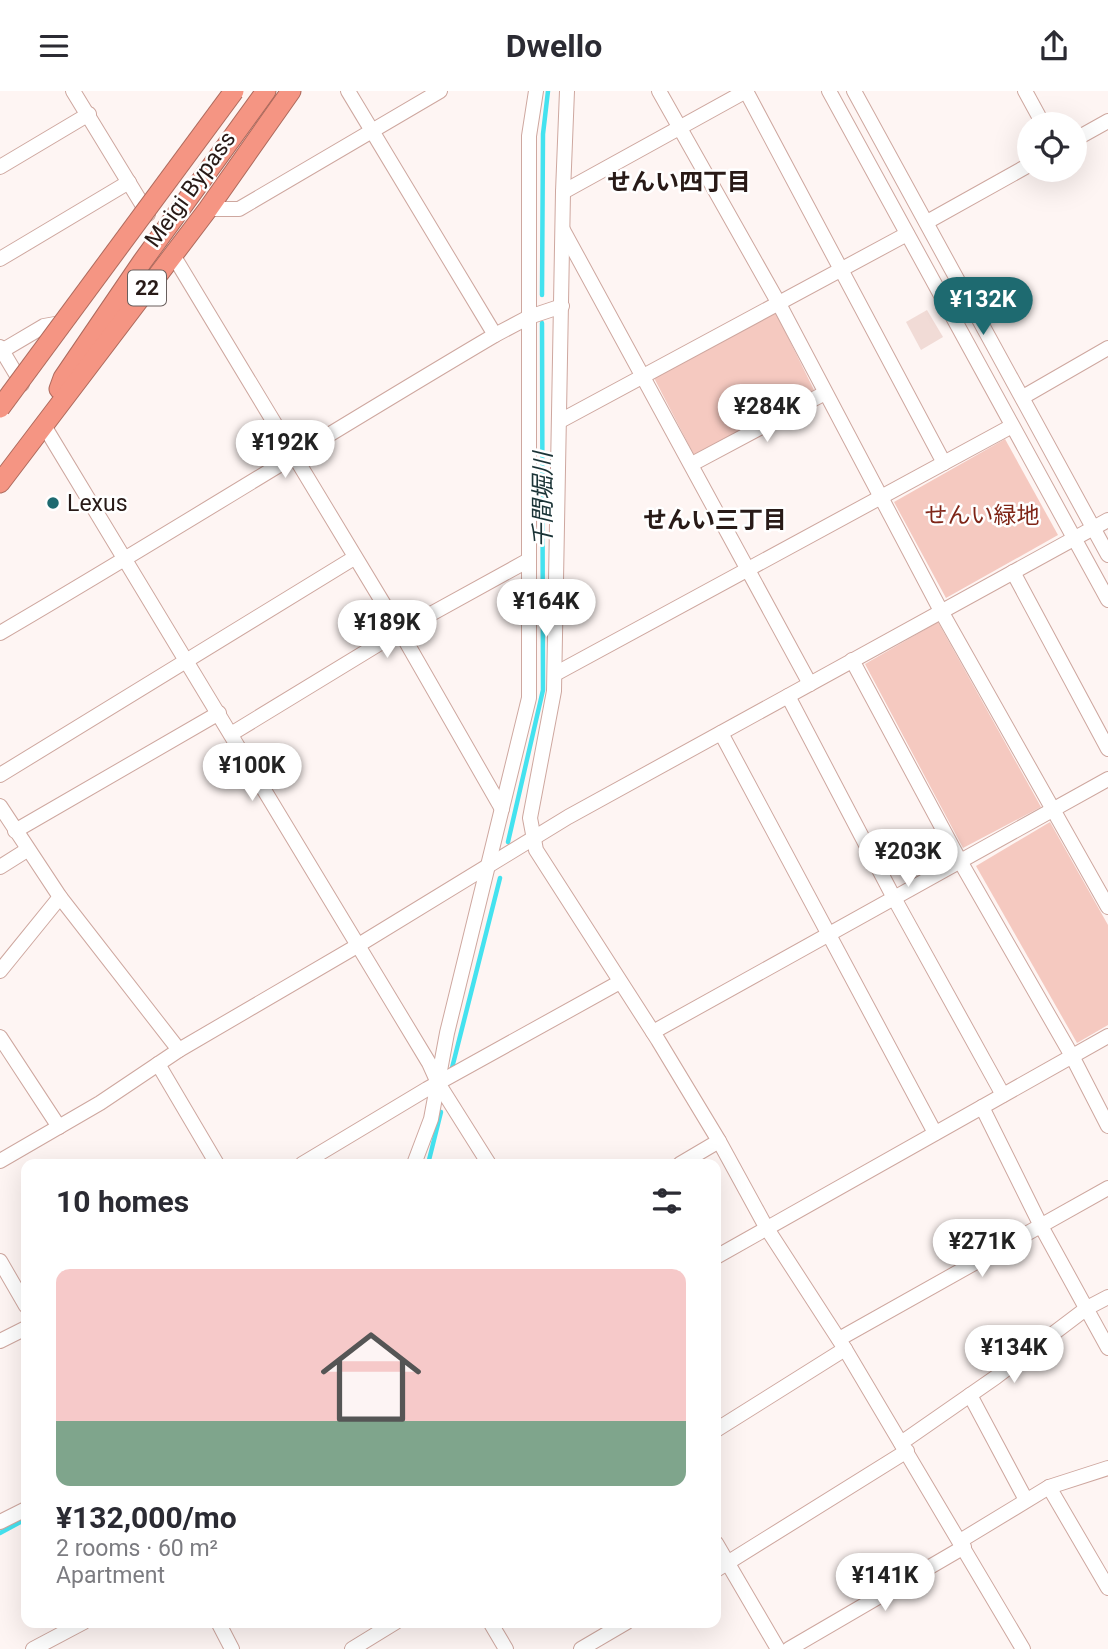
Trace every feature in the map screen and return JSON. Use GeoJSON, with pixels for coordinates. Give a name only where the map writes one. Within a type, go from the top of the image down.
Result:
{"type":"FeatureCollection","features":[{"type":"Feature","properties":{"kind":"highway"},"geometry":{"type":"LineString","coordinates":[[0,408],[234,91]]}},
{"type":"Feature","properties":{"kind":"highway","name":"Meigi Bypass"},"geometry":{"type":"LineString","coordinates":[[0,413],[240,91]]}},
{"type":"Feature","properties":{"kind":"highway"},"geometry":{"type":"LineString","coordinates":[[44,424],[63,378],[142,262],[266,91]]}},
{"type":"Feature","properties":{"kind":"highway","name":"Meigi Bypass"},"geometry":{"type":"LineString","coordinates":[[0,483],[208,209],[291,91]]}},
{"type":"Feature","properties":{"kind":"street"},"geometry":{"type":"LineString","coordinates":[[73,91],[148,214]]}},
{"type":"Feature","properties":{"kind":"street"},"geometry":{"type":"LineString","coordinates":[[348,91],[495,335]]}},
{"type":"Feature","properties":{"kind":"street"},"geometry":{"type":"LineString","coordinates":[[208,209],[239,209],[440,91]]}},
{"type":"Feature","properties":{"kind":"street"},"geometry":{"type":"LineString","coordinates":[[416,1159],[430,1119],[447,1033],[529,698],[529,136],[536,91]]}},
{"type":"Feature","properties":{"kind":"street"},"geometry":{"type":"LineString","coordinates":[[567,91],[562,229],[555,674],[530,818],[536,850],[653,1032],[719,1141],[766,1227],[842,1344],[1023,1649]]}},
{"type":"Feature","properties":{"kind":"street"},"geometry":{"type":"LineString","coordinates":[[659,91],[778,302],[941,611],[1108,907]]}},
{"type":"Feature","properties":{"kind":"street"},"geometry":{"type":"LineString","coordinates":[[563,192],[746,91],[944,463]]}},
{"type":"Feature","properties":{"kind":"street"},"geometry":{"type":"LineString","coordinates":[[829,91],[1108,600]]}},
{"type":"Feature","properties":{"kind":"street"},"geometry":{"type":"LineString","coordinates":[[854,91],[1108,555]]}},
{"type":"Feature","properties":{"kind":"street"},"geometry":{"type":"LineString","coordinates":[[1025,91],[1036,112]]}},
{"type":"Feature","properties":{"kind":"street"},"geometry":{"type":"LineString","coordinates":[[0,167],[89,114]]}},
{"type":"Feature","properties":{"kind":"street"},"geometry":{"type":"LineString","coordinates":[[1087,132],[1108,121]]}},
{"type":"Feature","properties":{"kind":"street"},"geometry":{"type":"LineString","coordinates":[[927,222],[1017,172]]}},
{"type":"Feature","properties":{"kind":"street"},"geometry":{"type":"LineString","coordinates":[[0,258],[129,182]]}},
{"type":"Feature","properties":{"kind":"street"},"geometry":{"type":"LineString","coordinates":[[562,229],[810,684]]}},
{"type":"Feature","properties":{"kind":"street"},"geometry":{"type":"LineString","coordinates":[[560,421],[907,234]]}},
{"type":"Feature","properties":{"kind":"street"},"geometry":{"type":"LineString","coordinates":[[173,255],[400,631],[502,809]]}},
{"type":"Feature","properties":{"kind":"street"},"geometry":{"type":"LineString","coordinates":[[0,633],[495,335],[529,317],[562,306]]}},
{"type":"Feature","properties":{"kind":"street"},"geometry":{"type":"LineString","coordinates":[[22,383],[1,350],[44,326],[66,322]]}},
{"type":"Feature","properties":{"kind":"street"},"geometry":{"type":"LineString","coordinates":[[1023,397],[1108,348]]}},
{"type":"Feature","properties":{"kind":"street"},"geometry":{"type":"LineString","coordinates":[[692,464],[825,393]]}},
{"type":"Feature","properties":{"kind":"street"},"geometry":{"type":"LineString","coordinates":[[44,424],[486,1159]]}},
{"type":"Feature","properties":{"kind":"street"},"geometry":{"type":"LineString","coordinates":[[555,674],[1012,426]]}},
{"type":"Feature","properties":{"kind":"street"},"geometry":{"type":"LineString","coordinates":[[0,1161],[100,1103],[179,1050],[488,868],[568,817],[1108,520]]}},
{"type":"Feature","properties":{"kind":"street"},"geometry":{"type":"LineString","coordinates":[[0,775],[354,558]]}},
{"type":"Feature","properties":{"kind":"street"},"geometry":{"type":"LineString","coordinates":[[231,734],[400,631],[527,561]]}},
{"type":"Feature","properties":{"kind":"street"},"geometry":{"type":"LineString","coordinates":[[1013,572],[1108,749]]}},
{"type":"Feature","properties":{"kind":"street"},"geometry":{"type":"LineString","coordinates":[[852,660],[960,861],[1072,1056],[1108,1126]]}},
{"type":"Feature","properties":{"kind":"street"},"geometry":{"type":"LineString","coordinates":[[788,696],[894,898],[1003,1095]]}},
{"type":"Feature","properties":{"kind":"street"},"geometry":{"type":"LineString","coordinates":[[15,831],[219,713]]}},
{"type":"Feature","properties":{"kind":"street"},"geometry":{"type":"LineString","coordinates":[[721,733],[935,1133]]}},
{"type":"Feature","properties":{"kind":"street"},"geometry":{"type":"LineString","coordinates":[[653,1032],[1108,779]]}},
{"type":"Feature","properties":{"kind":"street"},"geometry":{"type":"LineString","coordinates":[[0,806],[60,897],[179,1050]]}},
{"type":"Feature","properties":{"kind":"street"},"geometry":{"type":"LineString","coordinates":[[0,867],[27,850]]}},
{"type":"Feature","properties":{"kind":"street"},"geometry":{"type":"LineString","coordinates":[[0,971],[60,897]]}},
{"type":"Feature","properties":{"kind":"street"},"geometry":{"type":"LineString","coordinates":[[310,1159],[438,1083],[620,982]]}},
{"type":"Feature","properties":{"kind":"street"},"geometry":{"type":"LineString","coordinates":[[721,1254],[1108,1035]]}},
{"type":"Feature","properties":{"kind":"street"},"geometry":{"type":"LineString","coordinates":[[0,1037],[59,1126]]}},
{"type":"Feature","properties":{"kind":"street"},"geometry":{"type":"LineString","coordinates":[[158,1064],[214,1159]]}},
{"type":"Feature","properties":{"kind":"street"},"geometry":{"type":"LineString","coordinates":[[982,1107],[1041,1226],[1108,1348]]}},
{"type":"Feature","properties":{"kind":"street"},"geometry":{"type":"LineString","coordinates":[[688,1159],[719,1141]]}},
{"type":"Feature","properties":{"kind":"street"},"geometry":{"type":"LineString","coordinates":[[721,1427],[842,1344],[1108,1188]]}},
{"type":"Feature","properties":{"kind":"street"},"geometry":{"type":"LineString","coordinates":[[0,1261],[21,1297]]}},
{"type":"Feature","properties":{"kind":"street"},"geometry":{"type":"LineString","coordinates":[[778,1649],[722,1567],[904,1447],[1087,1308],[1108,1297]]}},
{"type":"Feature","properties":{"kind":"street"},"geometry":{"type":"LineString","coordinates":[[0,1341],[21,1330]]}},
{"type":"Feature","properties":{"kind":"street"},"geometry":{"type":"LineString","coordinates":[[970,1395],[1027,1500]]}},
{"type":"Feature","properties":{"kind":"street"},"geometry":{"type":"LineString","coordinates":[[789,1649],[962,1544],[1049,1487],[1108,1468]]}},
{"type":"Feature","properties":{"kind":"street"},"geometry":{"type":"LineString","coordinates":[[1049,1487],[1108,1588]]}},
{"type":"Feature","properties":{"kind":"street"},"geometry":{"type":"LineString","coordinates":[[0,1522],[21,1512]]}},
{"type":"Feature","properties":{"kind":"street"},"geometry":{"type":"LineString","coordinates":[[33,1649],[73,1628]]}},
{"type":"Feature","properties":{"kind":"street"},"geometry":{"type":"LineString","coordinates":[[221,1628],[232,1649]]}},
{"type":"Feature","properties":{"kind":"street"},"geometry":{"type":"LineString","coordinates":[[352,1649],[386,1628]]}},
{"type":"Feature","properties":{"kind":"street"},"geometry":{"type":"LineString","coordinates":[[494,1628],[506,1649]]}},
{"type":"Feature","properties":{"kind":"street"},"geometry":{"type":"LineString","coordinates":[[581,1649],[617,1628]]}},
{"type":"Feature","properties":{"kind":"green space"},"geometry":{"type":"Polygon","coordinates":[[[775,311],[814,390],[694,455],[653,376],[775,311]]]}},
{"type":"Feature","properties":{"kind":"green space","name":"せんい緑地"},"geometry":{"type":"Polygon","coordinates":[[[1005,439],[1058,535],[946,598],[894,502],[1005,439]]]}},
{"type":"Feature","properties":{"kind":"green space"},"geometry":{"type":"Polygon","coordinates":[[[938,622],[1041,807],[963,848],[865,664],[938,622]]]}},
{"type":"Feature","properties":{"kind":"green space"},"geometry":{"type":"Polygon","coordinates":[[[1050,822],[1108,925],[1108,1025],[1077,1043],[976,866],[1050,822]]]}},
{"type":"Feature","properties":{"kind":"building"},"geometry":{"type":"Polygon","coordinates":[[[927,310],[943,337],[921,350],[906,322],[927,310]]]}},
{"type":"Feature","properties":{"kind":"waterway","name":"千間堀川"},"geometry":{"type":"LineString","coordinates":[[542,295],[543,134],[548,91]]}},
{"type":"Feature","properties":{"kind":"waterway","name":"千間堀川"},"geometry":{"type":"LineString","coordinates":[[508,842],[543,690],[542,323]]}},
{"type":"Feature","properties":{"kind":"waterway","name":"千間堀川"},"geometry":{"type":"LineString","coordinates":[[452,1068],[500,878]]}},
{"type":"Feature","properties":{"kind":"waterway","name":"千間堀川"},"geometry":{"type":"LineString","coordinates":[[429,1159],[441,1112]]}},
{"type":"Feature","properties":{"kind":"waterway","name":"千間堀川"},"geometry":{"type":"LineString","coordinates":[[0,1533],[21,1522]]}},
{"type":"Feature","properties":{"kind":"place","name":"Lexus"},"geometry":{"type":"Point","coordinates":[53,503]}},
{"type":"Feature","properties":{"kind":"district","name":"せんい四丁目"},"geometry":{"type":"Point","coordinates":[679,182]}},
{"type":"Feature","properties":{"kind":"district","name":"せんい三丁目"},"geometry":{"type":"Point","coordinates":[715,520]}}]}
